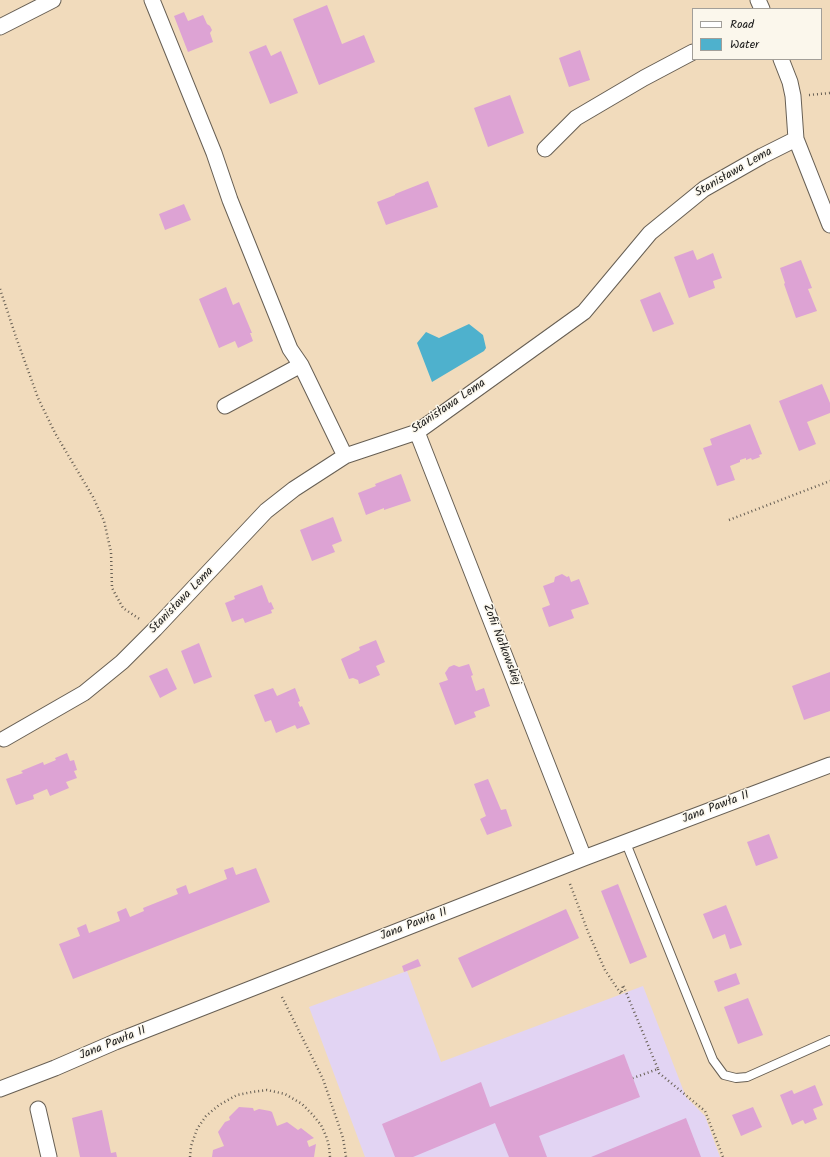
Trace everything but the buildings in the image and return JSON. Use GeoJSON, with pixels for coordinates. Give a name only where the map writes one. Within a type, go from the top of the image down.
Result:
{"type":"FeatureCollection","features":[{"type":"Feature","properties":{"kind":"street"},"geometry":{"type":"LineString","coordinates":[[0,27],[52,0]]}},
{"type":"Feature","properties":{"kind":"street"},"geometry":{"type":"LineString","coordinates":[[152,0],[214,153],[230,200],[290,349],[301,366],[345,456]]}},
{"type":"Feature","properties":{"kind":"street"},"geometry":{"type":"LineString","coordinates":[[545,148],[576,118],[644,78],[692,53]]}},
{"type":"Feature","properties":{"kind":"street"},"geometry":{"type":"LineString","coordinates":[[781,60],[790,82],[793,96],[796,139],[830,225]]}},
{"type":"Feature","properties":{"kind":"street","name":"Stanisława Lema"},"geometry":{"type":"LineString","coordinates":[[4,739],[84,693],[122,662],[266,511],[294,489],[345,456],[417,432],[584,312],[650,233],[704,189],[762,156],[796,139]]}},
{"type":"Feature","properties":{"kind":"street"},"geometry":{"type":"LineString","coordinates":[[225,406],[301,366]]}},
{"type":"Feature","properties":{"kind":"street","name":"Zofii Nałkowskiej"},"geometry":{"type":"LineString","coordinates":[[417,432],[584,858]]}},
{"type":"Feature","properties":{"kind":"street","name":"Jana Pawła II"},"geometry":{"type":"LineString","coordinates":[[0,1089],[55,1068],[115,1042],[584,858],[830,765]]}},
{"type":"Feature","properties":{"kind":"street"},"geometry":{"type":"LineString","coordinates":[[38,1109],[49,1157]]}},
{"type":"Feature","properties":{"kind":"lane"},"geometry":{"type":"LineString","coordinates":[[626,842],[713,1060],[724,1075],[736,1078],[747,1077],[830,1040]]}},
{"type":"Feature","properties":{"kind":"path"},"geometry":{"type":"LineString","coordinates":[[0,289],[38,398],[55,433],[93,497],[104,522],[111,552],[112,588],[123,608],[155,629]]}},
{"type":"Feature","properties":{"kind":"path"},"geometry":{"type":"LineString","coordinates":[[730,520],[830,482]]}},
{"type":"Feature","properties":{"kind":"path"},"geometry":{"type":"LineString","coordinates":[[574,882],[570,884],[588,932],[605,970],[621,994],[623,986],[659,1073],[705,1111],[723,1157]]}},
{"type":"Feature","properties":{"kind":"path"},"geometry":{"type":"LineString","coordinates":[[275,1000],[289,994]]}},
{"type":"Feature","properties":{"kind":"path"},"geometry":{"type":"LineString","coordinates":[[282,997],[323,1079],[343,1138],[346,1157]]}},
{"type":"Feature","properties":{"kind":"path"},"geometry":{"type":"LineString","coordinates":[[633,1078],[658,1069]]}},
{"type":"Feature","properties":{"kind":"path"},"geometry":{"type":"LineString","coordinates":[[190,1157],[191,1146],[197,1129],[206,1116],[215,1108],[237,1095],[268,1090],[285,1094],[302,1104],[312,1114],[321,1125],[326,1136],[330,1157]]}},
{"type":"Feature","properties":{"kind":"shaded area"},"geometry":{"type":"Polygon","coordinates":[[[407,971],[441,1062],[643,986],[686,1097],[705,1116],[720,1157],[365,1157],[309,1007],[407,971]]]}},
{"type":"Feature","properties":{"kind":"water"},"geometry":{"type":"Polygon","coordinates":[[[469,324],[483,335],[486,348],[484,351],[432,382],[417,343],[426,332],[439,338],[469,324]]]}}]}
